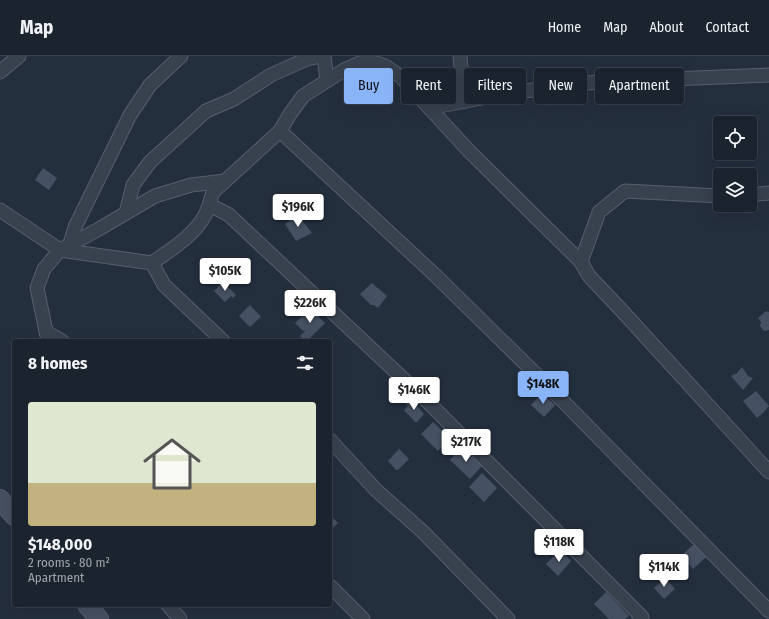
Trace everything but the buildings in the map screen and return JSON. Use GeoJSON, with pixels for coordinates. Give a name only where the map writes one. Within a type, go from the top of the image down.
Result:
{"type":"FeatureCollection","features":[{"type":"Feature","properties":{"kind":"street"},"geometry":{"type":"LineString","coordinates":[[0,72],[19,56]]}},
{"type":"Feature","properties":{"kind":"street"},"geometry":{"type":"LineString","coordinates":[[47,336],[37,288],[44,269],[65,247],[130,115],[150,85],[181,56]]}},
{"type":"Feature","properties":{"kind":"street"},"geometry":{"type":"LineString","coordinates":[[126,214],[133,185],[150,162],[206,111],[234,100],[271,75],[307,59],[321,56]]}},
{"type":"Feature","properties":{"kind":"street"},"geometry":{"type":"LineString","coordinates":[[324,56],[328,80]]}},
{"type":"Feature","properties":{"kind":"street"},"geometry":{"type":"LineString","coordinates":[[429,108],[464,101],[460,56]]}},
{"type":"Feature","properties":{"kind":"street"},"geometry":{"type":"LineString","coordinates":[[0,210],[65,247],[152,264],[189,235],[204,217],[210,205],[213,192],[280,132],[290,114],[304,96],[344,70],[367,60],[385,66],[400,76],[469,151],[581,262],[589,276],[769,472]]}},
{"type":"Feature","properties":{"kind":"street"},"geometry":{"type":"LineString","coordinates":[[526,91],[597,82],[769,75]]}},
{"type":"Feature","properties":{"kind":"street"},"geometry":{"type":"LineString","coordinates":[[280,132],[436,276],[548,386],[769,611]]}},
{"type":"Feature","properties":{"kind":"street"},"geometry":{"type":"LineString","coordinates":[[65,247],[126,214],[155,196],[191,185],[225,181]]}},
{"type":"Feature","properties":{"kind":"street"},"geometry":{"type":"LineString","coordinates":[[581,262],[599,212],[624,191],[713,196]]}},
{"type":"Feature","properties":{"kind":"street"},"geometry":{"type":"LineString","coordinates":[[757,194],[769,193]]}},
{"type":"Feature","properties":{"kind":"street"},"geometry":{"type":"LineString","coordinates":[[210,205],[229,215],[429,403],[642,617],[639,619]]}},
{"type":"Feature","properties":{"kind":"street"},"geometry":{"type":"LineString","coordinates":[[152,264],[164,285],[221,339]]}},
{"type":"Feature","properties":{"kind":"street"},"geometry":{"type":"LineString","coordinates":[[332,442],[376,490],[424,532],[508,619]]}},
{"type":"Feature","properties":{"kind":"street"},"geometry":{"type":"LineString","coordinates":[[0,499],[12,514]]}},
{"type":"Feature","properties":{"kind":"street"},"geometry":{"type":"LineString","coordinates":[[332,588],[363,619]]}},
{"type":"Feature","properties":{"kind":"street"},"geometry":{"type":"LineString","coordinates":[[90,607],[99,619]]}},
{"type":"Feature","properties":{"kind":"street"},"geometry":{"type":"LineString","coordinates":[[170,607],[180,619]]}}]}
